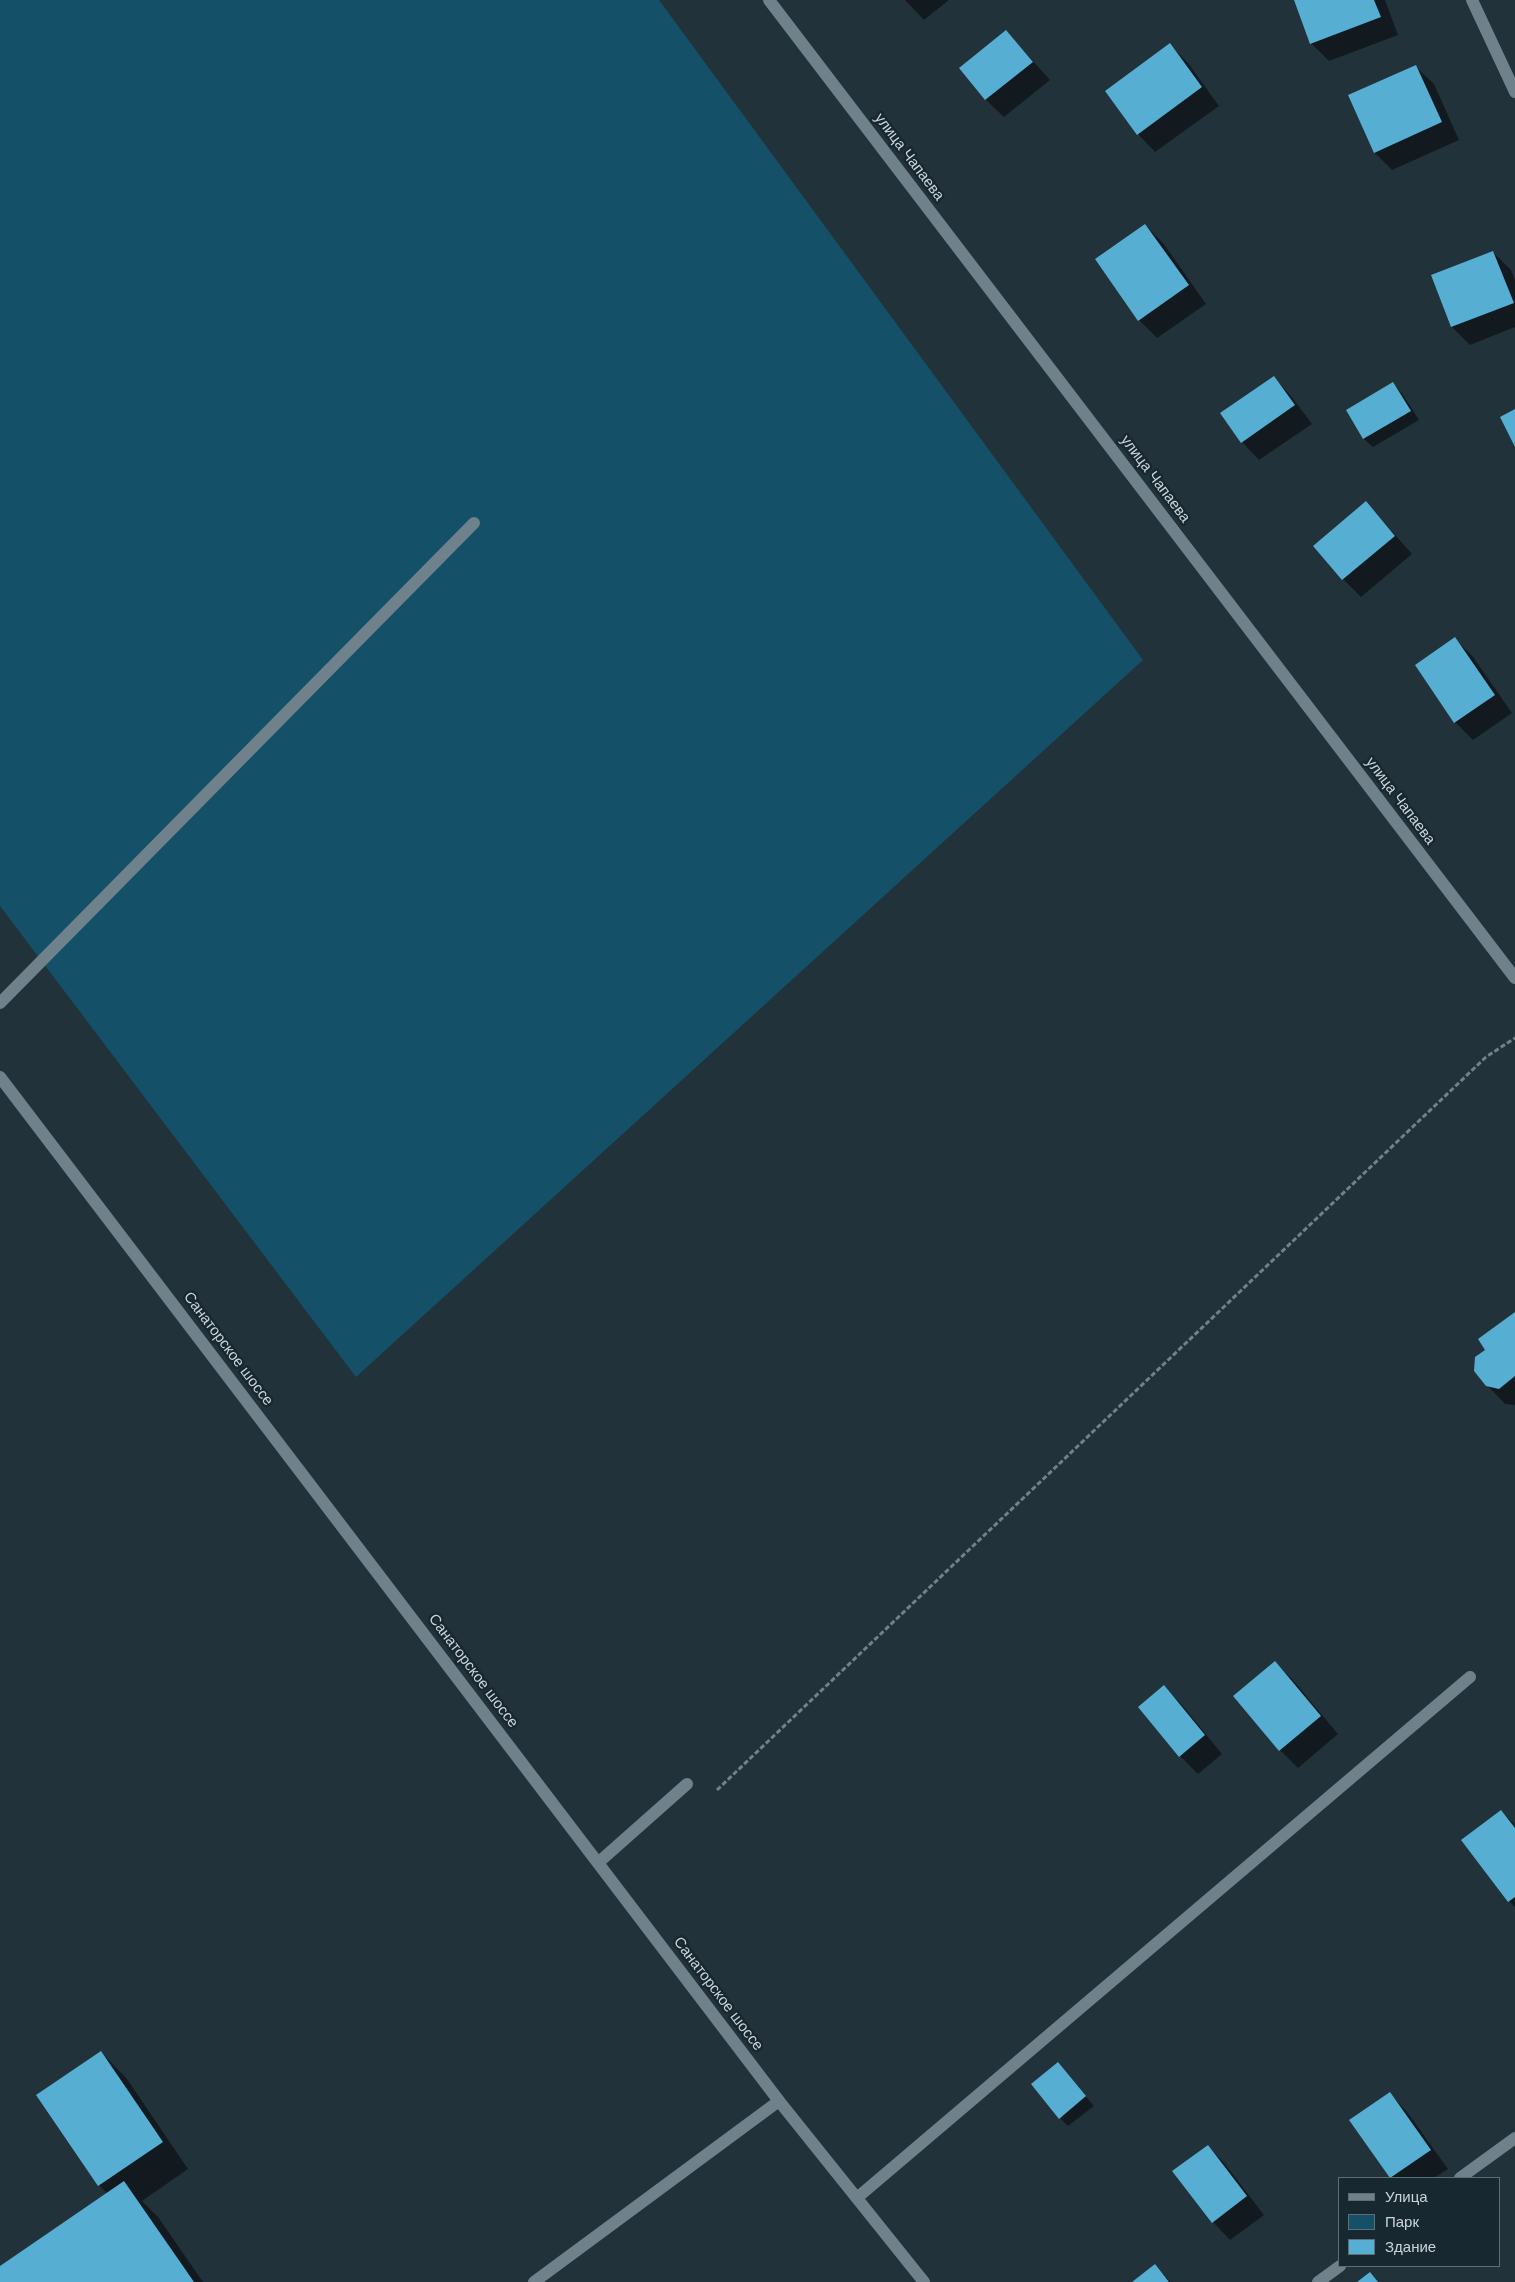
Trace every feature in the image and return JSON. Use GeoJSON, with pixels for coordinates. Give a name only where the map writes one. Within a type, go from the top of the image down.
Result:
{"type":"FeatureCollection","features":[{"type":"Feature","properties":{"kind":"street","name":"улица Чапаева"},"geometry":{"type":"LineString","coordinates":[[769,0],[1515,978]]}},
{"type":"Feature","properties":{"kind":"street"},"geometry":{"type":"LineString","coordinates":[[1472,0],[1515,92]]}},
{"type":"Feature","properties":{"kind":"street"},"geometry":{"type":"LineString","coordinates":[[0,1003],[474,523]]}},
{"type":"Feature","properties":{"kind":"street","name":"Санаторское шоссе"},"geometry":{"type":"LineString","coordinates":[[0,1077],[778,2101],[858,2197],[924,2282]]}},
{"type":"Feature","properties":{"kind":"street"},"geometry":{"type":"LineString","coordinates":[[858,2197],[1470,1677]]}},
{"type":"Feature","properties":{"kind":"street"},"geometry":{"type":"LineString","coordinates":[[598,1862],[688,1784]]}},
{"type":"Feature","properties":{"kind":"street"},"geometry":{"type":"LineString","coordinates":[[534,2282],[778,2101]]}},
{"type":"Feature","properties":{"kind":"street"},"geometry":{"type":"LineString","coordinates":[[1461,2177],[1515,2138]]}},
{"type":"Feature","properties":{"kind":"street"},"geometry":{"type":"LineString","coordinates":[[1318,2282],[1339,2267]]}},
{"type":"Feature","properties":{"kind":"path"},"geometry":{"type":"LineString","coordinates":[[714,1792],[1486,1057],[1515,1038]]}},
{"type":"Feature","properties":{"kind":"green space"},"geometry":{"type":"Polygon","coordinates":[[[0,0],[659,0],[1143,660],[356,1377],[0,906],[0,0]]]}},
{"type":"Feature","properties":{"kind":"building"},"geometry":{"type":"Polygon","coordinates":[[[1294,0],[1374,0],[1381,17],[1310,44],[1294,0]]]}},
{"type":"Feature","properties":{"kind":"building"},"geometry":{"type":"Polygon","coordinates":[[[1006,30],[1033,62],[985,100],[959,68],[1006,30]]]}},
{"type":"Feature","properties":{"kind":"building"},"geometry":{"type":"Polygon","coordinates":[[[1170,43],[1202,87],[1137,135],[1105,91],[1170,43]]]}},
{"type":"Feature","properties":{"kind":"building"},"geometry":{"type":"Polygon","coordinates":[[[1416,65],[1442,122],[1374,153],[1348,95],[1416,65]]]}},
{"type":"Feature","properties":{"kind":"building"},"geometry":{"type":"Polygon","coordinates":[[[1145,224],[1189,285],[1138,321],[1095,259],[1145,224]]]}},
{"type":"Feature","properties":{"kind":"building"},"geometry":{"type":"Polygon","coordinates":[[[1493,251],[1514,303],[1451,327],[1431,275],[1493,251]]]}},
{"type":"Feature","properties":{"kind":"building"},"geometry":{"type":"Polygon","coordinates":[[[1274,376],[1295,405],[1241,443],[1220,413],[1274,376]]]}},
{"type":"Feature","properties":{"kind":"building"},"geometry":{"type":"Polygon","coordinates":[[[1393,382],[1411,411],[1363,439],[1346,410],[1393,382]]]}},
{"type":"Feature","properties":{"kind":"building"},"geometry":{"type":"Polygon","coordinates":[[[1515,409],[1515,447],[1500,417],[1515,409]]]}},
{"type":"Feature","properties":{"kind":"building"},"geometry":{"type":"Polygon","coordinates":[[[1366,501],[1395,536],[1342,580],[1313,546],[1366,501]]]}},
{"type":"Feature","properties":{"kind":"building"},"geometry":{"type":"Polygon","coordinates":[[[1455,637],[1495,695],[1454,723],[1415,665],[1455,637]]]}},
{"type":"Feature","properties":{"kind":"building"},"geometry":{"type":"Polygon","coordinates":[[[1515,1312],[1515,1376],[1499,1389],[1486,1386],[1474,1371],[1475,1357],[1485,1350],[1478,1339],[1515,1312]]]}},
{"type":"Feature","properties":{"kind":"building"},"geometry":{"type":"Polygon","coordinates":[[[1275,1661],[1321,1716],[1279,1751],[1233,1696],[1275,1661]]]}},
{"type":"Feature","properties":{"kind":"building"},"geometry":{"type":"Polygon","coordinates":[[[1164,1685],[1205,1735],[1179,1757],[1138,1707],[1164,1685]]]}},
{"type":"Feature","properties":{"kind":"building"},"geometry":{"type":"Polygon","coordinates":[[[1501,1810],[1515,1828],[1515,1897],[1508,1902],[1461,1840],[1501,1810]]]}},
{"type":"Feature","properties":{"kind":"building"},"geometry":{"type":"Polygon","coordinates":[[[101,2051],[163,2142],[98,2186],[36,2095],[101,2051]]]}},
{"type":"Feature","properties":{"kind":"building"},"geometry":{"type":"Polygon","coordinates":[[[1058,2062],[1086,2096],[1059,2119],[1031,2084],[1058,2062]]]}},
{"type":"Feature","properties":{"kind":"building"},"geometry":{"type":"Polygon","coordinates":[[[1390,2092],[1431,2150],[1389,2177],[1349,2120],[1390,2092]]]}},
{"type":"Feature","properties":{"kind":"building"},"geometry":{"type":"Polygon","coordinates":[[[1208,2145],[1247,2196],[1212,2223],[1172,2171],[1208,2145]]]}},
{"type":"Feature","properties":{"kind":"building"},"geometry":{"type":"Polygon","coordinates":[[[124,2181],[194,2282],[0,2282],[0,2266],[124,2181]]]}},
{"type":"Feature","properties":{"kind":"building"},"geometry":{"type":"Polygon","coordinates":[[[1155,2264],[1169,2282],[1132,2282],[1155,2264]]]}},
{"type":"Feature","properties":{"kind":"building"},"geometry":{"type":"Polygon","coordinates":[[[1370,2272],[1378,2282],[1357,2282],[1370,2272]]]}}]}
